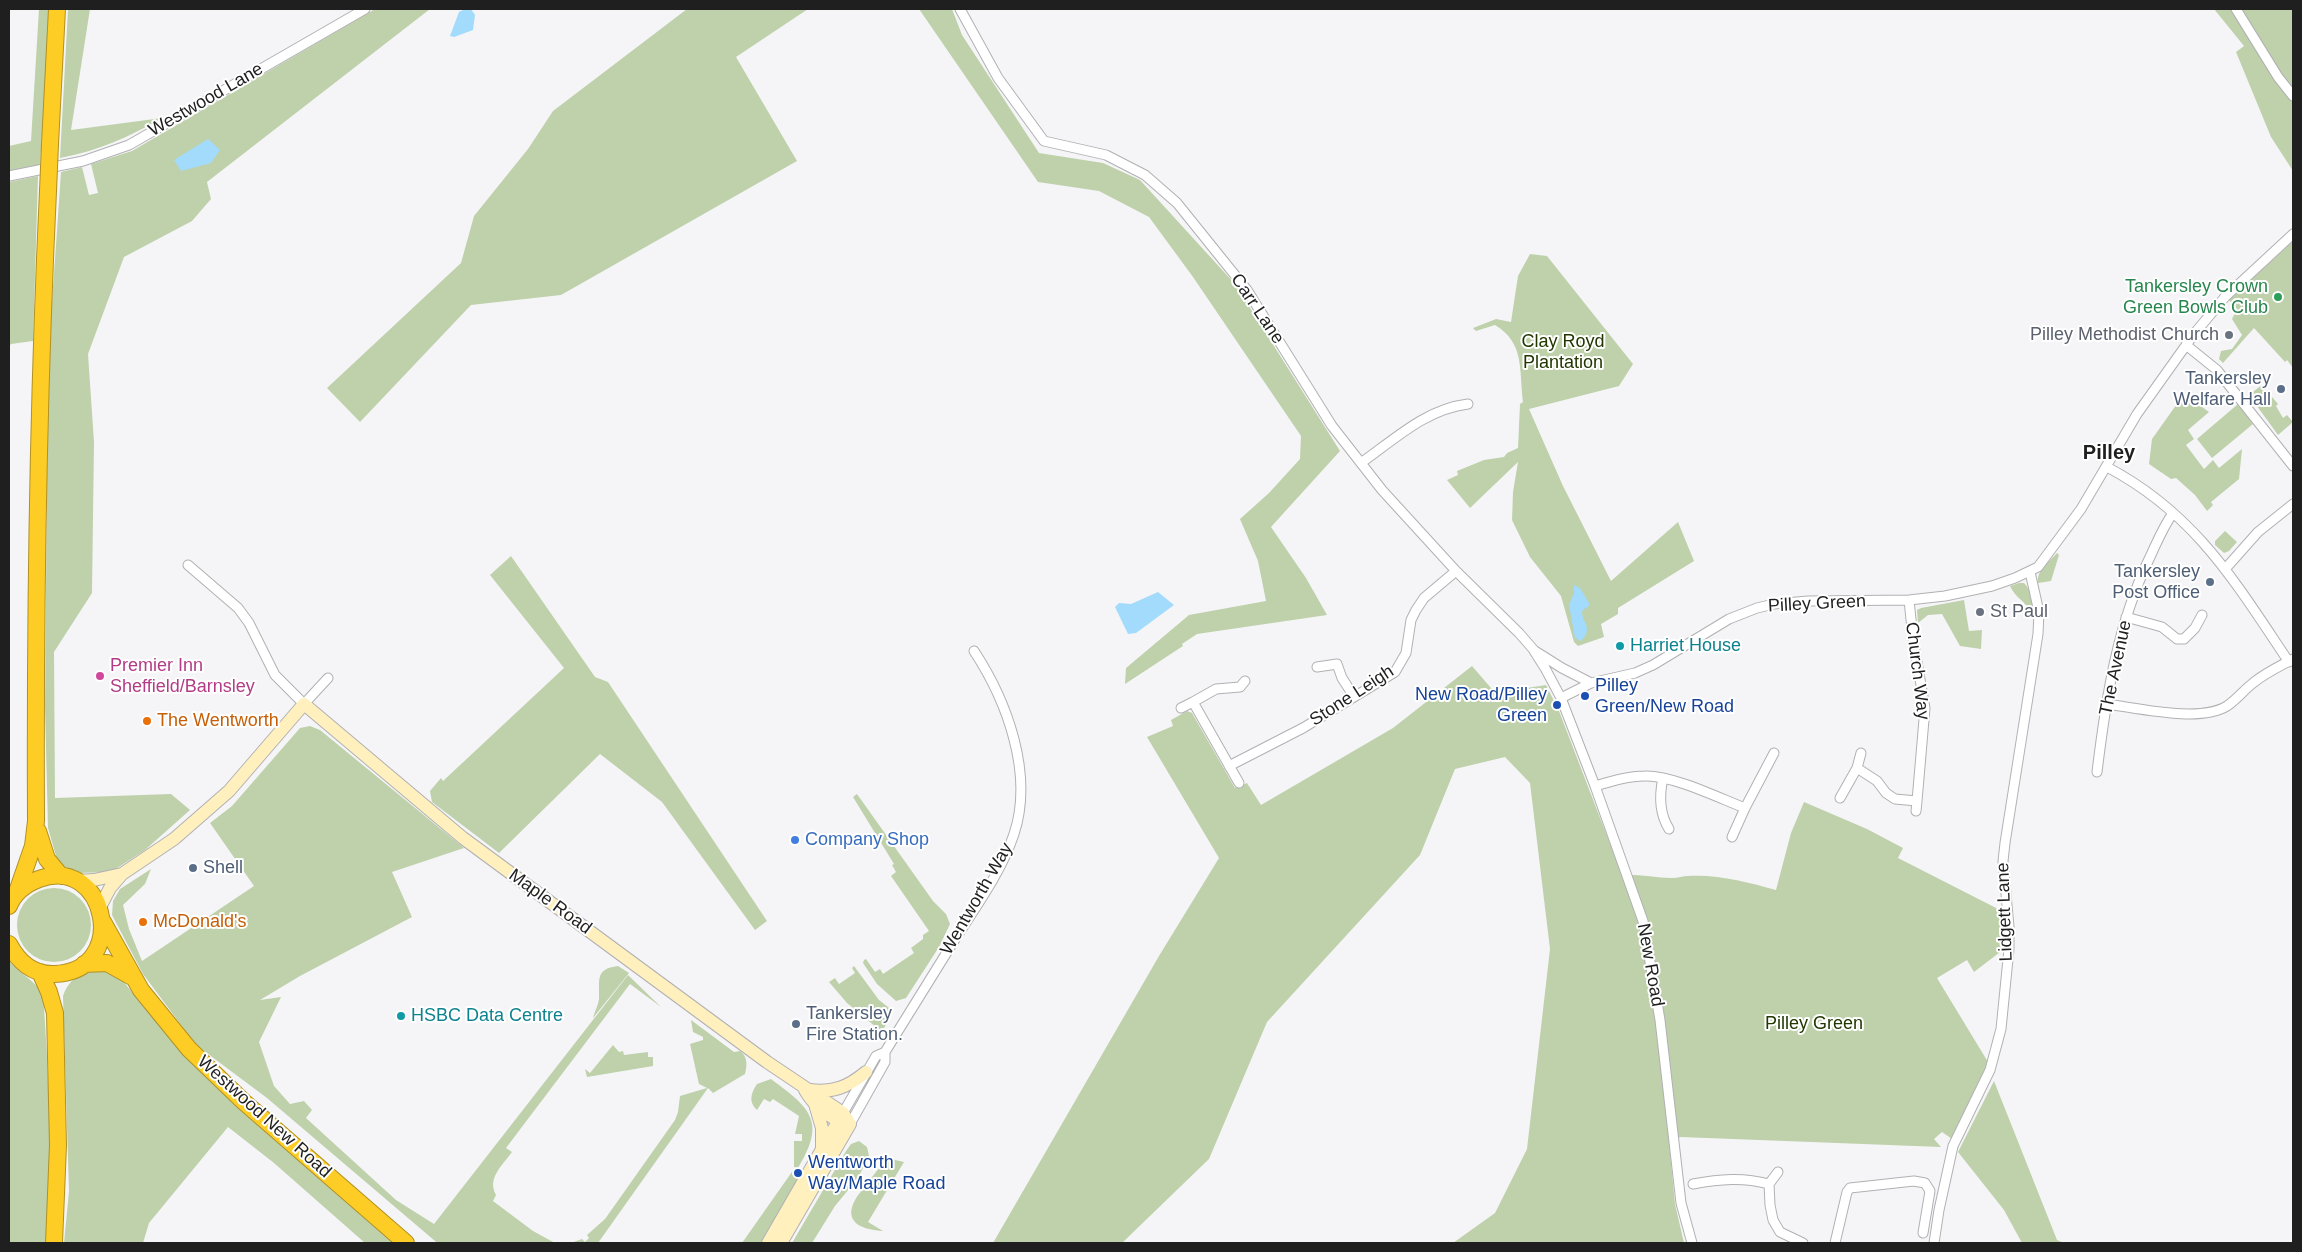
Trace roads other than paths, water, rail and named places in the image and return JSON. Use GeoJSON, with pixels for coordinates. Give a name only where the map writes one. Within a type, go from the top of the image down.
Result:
{"type":"FeatureCollection","features":[{"type":"Feature","properties":{"kind":"highway"},"geometry":{"type":"LineString","coordinates":[[11,901],[33,846],[36,821],[35,635],[38,572],[39,434],[57,9]]}},
{"type":"Feature","properties":{"kind":"highway"},"geometry":{"type":"LineString","coordinates":[[36,821],[47,859],[60,876]]}},
{"type":"Feature","properties":{"kind":"highway"},"geometry":{"type":"LineString","coordinates":[[11,901],[29,882],[44,877],[60,876],[76,881]]}},
{"type":"Feature","properties":{"kind":"highway","name":"Westwood New Road"},"geometry":{"type":"LineString","coordinates":[[76,881],[94,897],[101,915],[134,978],[174,1031],[214,1074],[406,1243]]}},
{"type":"Feature","properties":{"kind":"highway"},"geometry":{"type":"LineString","coordinates":[[54,1243],[58,1145],[55,1013],[58,995],[77,968],[98,946],[101,915]]}},
{"type":"Feature","properties":{"kind":"highway"},"geometry":{"type":"LineString","coordinates":[[11,949],[30,968],[40,972],[49,992],[55,1013]]}},
{"type":"Feature","properties":{"kind":"highway","name":"Westwood New Road"},"geometry":{"type":"LineString","coordinates":[[40,972],[60,974],[77,968],[107,962],[134,978]]}},
{"type":"Feature","properties":{"kind":"street","name":"Westwood Lane"},"geometry":{"type":"LineString","coordinates":[[9,176],[83,161],[129,145],[365,9]]}},
{"type":"Feature","properties":{"kind":"street","name":"Carr Lane"},"geometry":{"type":"LineString","coordinates":[[960,9],[998,78],[1044,141],[1106,155],[1146,175],[1177,203],[1247,290],[1332,426],[1382,490],[1456,571],[1533,649],[1562,668],[1591,683]]}},
{"type":"Feature","properties":{"kind":"street"},"geometry":{"type":"LineString","coordinates":[[2236,9],[2278,77],[2293,96]]}},
{"type":"Feature","properties":{"kind":"street"},"geometry":{"type":"LineString","coordinates":[[2030,572],[2038,567],[2055,545],[2107,467],[2137,414],[2212,310],[2293,234]]}},
{"type":"Feature","properties":{"kind":"street"},"geometry":{"type":"LineString","coordinates":[[2186,345],[2218,370],[2293,466]]}},
{"type":"Feature","properties":{"kind":"street"},"geometry":{"type":"LineString","coordinates":[[1361,462],[1431,414],[1452,406],[1468,404]]}},
{"type":"Feature","properties":{"kind":"street"},"geometry":{"type":"LineString","coordinates":[[2106,704],[2202,715],[2227,706],[2255,682],[2291,660],[2226,568],[2204,541],[2148,493],[2107,467]]}},
{"type":"Feature","properties":{"kind":"street"},"geometry":{"type":"LineString","coordinates":[[2226,568],[2258,532],[2293,504]]}},
{"type":"Feature","properties":{"kind":"street","name":"The Avenue"},"geometry":{"type":"LineString","coordinates":[[2097,772],[2113,665],[2126,617],[2143,571],[2165,524],[2173,513]]}},
{"type":"Feature","properties":{"kind":"street"},"geometry":{"type":"LineString","coordinates":[[188,565],[238,608],[249,623],[275,675],[304,704]]}},
{"type":"Feature","properties":{"kind":"street","name":"Stone Leigh"},"geometry":{"type":"LineString","coordinates":[[1229,766],[1303,728],[1353,695],[1395,672],[1406,653],[1411,620],[1416,610],[1424,598],[1456,571]]}},
{"type":"Feature","properties":{"kind":"street","name":"Pilley Green"},"geometry":{"type":"LineString","coordinates":[[1561,698],[1591,683],[1635,673],[1653,665],[1729,620],[1757,608],[1774,604],[1833,600],[1910,600],[1946,596],[1981,588],[2030,572]]}},
{"type":"Feature","properties":{"kind":"street","name":"Lidgett Lane"},"geometry":{"type":"LineString","coordinates":[[1934,1243],[1953,1146],[1990,1070],[2001,1028],[2009,949],[2003,861],[2004,843],[2038,634],[2039,612],[2030,572]]}},
{"type":"Feature","properties":{"kind":"street","name":"Church Way"},"geometry":{"type":"LineString","coordinates":[[1910,600],[1913,639],[1925,708],[1916,811]]}},
{"type":"Feature","properties":{"kind":"street"},"geometry":{"type":"LineString","coordinates":[[2126,617],[2162,627],[2177,639],[2188,637],[2199,631],[2202,615]]}},
{"type":"Feature","properties":{"kind":"street","name":"Carr Lane"},"geometry":{"type":"LineString","coordinates":[[1533,649],[1561,698]]}},
{"type":"Feature","properties":{"kind":"street","name":"Wentworth Way"},"geometry":{"type":"LineString","coordinates":[[768,1243],[821,1152],[885,1062],[885,1052],[1002,862],[1014,832],[1020,802],[1019,770],[1015,741],[989,675],[974,651]]}},
{"type":"Feature","properties":{"kind":"street"},"geometry":{"type":"LineString","coordinates":[[1317,667],[1337,664],[1342,678],[1353,695]]}},
{"type":"Feature","properties":{"kind":"street"},"geometry":{"type":"LineString","coordinates":[[101,915],[110,888],[122,874],[174,839],[229,791],[328,678]]}},
{"type":"Feature","properties":{"kind":"street"},"geometry":{"type":"LineString","coordinates":[[1181,708],[1216,689],[1240,687],[1245,681]]}},
{"type":"Feature","properties":{"kind":"street","name":"New Road"},"geometry":{"type":"LineString","coordinates":[[1561,698],[1595,786],[1643,921],[1660,1020],[1681,1202],[1692,1243]]}},
{"type":"Feature","properties":{"kind":"street"},"geometry":{"type":"LineString","coordinates":[[1193,702],[1239,783]]}},
{"type":"Feature","properties":{"kind":"street","name":"Maple Road"},"geometry":{"type":"LineString","coordinates":[[304,704],[386,776],[463,838],[805,1090],[817,1094],[844,1119]]}},
{"type":"Feature","properties":{"kind":"street"},"geometry":{"type":"LineString","coordinates":[[1732,837],[1774,753]]}},
{"type":"Feature","properties":{"kind":"street"},"geometry":{"type":"LineString","coordinates":[[1840,798],[1857,768],[1862,753]]}},
{"type":"Feature","properties":{"kind":"street"},"geometry":{"type":"LineString","coordinates":[[1857,768],[1871,777],[1886,793],[1895,799],[1917,801]]}},
{"type":"Feature","properties":{"kind":"street"},"geometry":{"type":"LineString","coordinates":[[1595,786],[1627,777],[1647,776],[1663,778],[1745,808]]}},
{"type":"Feature","properties":{"kind":"street"},"geometry":{"type":"LineString","coordinates":[[1663,778],[1660,806],[1663,820],[1669,829]]}},
{"type":"Feature","properties":{"kind":"street"},"geometry":{"type":"LineString","coordinates":[[76,881],[94,880],[122,874]]}},
{"type":"Feature","properties":{"kind":"street","name":"Wentworth Way"},"geometry":{"type":"LineString","coordinates":[[781,1243],[866,1072],[876,1056],[885,1052]]}},
{"type":"Feature","properties":{"kind":"street"},"geometry":{"type":"LineString","coordinates":[[805,1090],[828,1091],[839,1089],[848,1086],[866,1072]]}},
{"type":"Feature","properties":{"kind":"street","name":"Maple Road"},"geometry":{"type":"LineString","coordinates":[[805,1090],[815,1104],[844,1119]]}},
{"type":"Feature","properties":{"kind":"street"},"geometry":{"type":"LineString","coordinates":[[815,1104],[822,1128],[821,1152]]}},
{"type":"Feature","properties":{"kind":"street"},"geometry":{"type":"LineString","coordinates":[[1778,1172],[1769,1184],[1770,1205],[1777,1226],[1780,1232],[1803,1243]]}},
{"type":"Feature","properties":{"kind":"street"},"geometry":{"type":"LineString","coordinates":[[1694,1184],[1725,1179],[1752,1179],[1769,1184]]}},
{"type":"Feature","properties":{"kind":"street"},"geometry":{"type":"LineString","coordinates":[[1835,1243],[1847,1192],[1850,1188],[1914,1181],[1925,1183],[1930,1191],[1923,1233]]}},
{"type":"Feature","properties":{"kind":"water"},"geometry":{"type":"Polygon","coordinates":[[[471,9],[475,15],[473,30],[454,37],[450,36],[459,12],[471,9]]]}},
{"type":"Feature","properties":{"kind":"water"},"geometry":{"type":"Polygon","coordinates":[[[208,139],[220,150],[211,163],[181,171],[174,160],[208,139]]]}},
{"type":"Feature","properties":{"kind":"water"},"geometry":{"type":"Polygon","coordinates":[[[1574,585],[1580,588],[1590,605],[1582,611],[1587,632],[1581,641],[1575,638],[1569,605],[1574,593],[1574,585]]]}},
{"type":"Feature","properties":{"kind":"water"},"geometry":{"type":"Polygon","coordinates":[[[1158,592],[1174,605],[1136,633],[1128,634],[1115,607],[1119,603],[1131,604],[1158,592]]]}},
{"type":"Feature","properties":{"kind":"place","name":"Tankersley Crown Green Bowls Club"},"geometry":{"type":"Point","coordinates":[2278,297]}},
{"type":"Feature","properties":{"kind":"place","name":"Pilley Methodist Church"},"geometry":{"type":"Point","coordinates":[2229,335]}},
{"type":"Feature","properties":{"kind":"place","name":"Tankersley Welfare Hall"},"geometry":{"type":"Point","coordinates":[2281,389]}},
{"type":"Feature","properties":{"kind":"place","name":"Tankersley Post Office"},"geometry":{"type":"Point","coordinates":[2210,582]}},
{"type":"Feature","properties":{"kind":"place","name":"St Paul"},"geometry":{"type":"Point","coordinates":[1980,612]}},
{"type":"Feature","properties":{"kind":"place","name":"Harriet House"},"geometry":{"type":"Point","coordinates":[1620,646]}},
{"type":"Feature","properties":{"kind":"place","name":"Premier Inn Sheffield/Barnsley"},"geometry":{"type":"Point","coordinates":[100,676]}},
{"type":"Feature","properties":{"kind":"place","name":"Pilley Green/New Road"},"geometry":{"type":"Point","coordinates":[1585,696]}},
{"type":"Feature","properties":{"kind":"place","name":"New Road/Pilley Green"},"geometry":{"type":"Point","coordinates":[1557,705]}},
{"type":"Feature","properties":{"kind":"place","name":"The Wentworth"},"geometry":{"type":"Point","coordinates":[147,721]}},
{"type":"Feature","properties":{"kind":"place","name":"Company Shop"},"geometry":{"type":"Point","coordinates":[795,840]}},
{"type":"Feature","properties":{"kind":"place","name":"Shell"},"geometry":{"type":"Point","coordinates":[193,868]}},
{"type":"Feature","properties":{"kind":"place","name":"McDonald's"},"geometry":{"type":"Point","coordinates":[143,922]}},
{"type":"Feature","properties":{"kind":"place","name":"HSBC Data Centre"},"geometry":{"type":"Point","coordinates":[401,1016]}},
{"type":"Feature","properties":{"kind":"place","name":"Tankersley Fire Station."},"geometry":{"type":"Point","coordinates":[796,1024]}},
{"type":"Feature","properties":{"kind":"place","name":"Wentworth Way/Maple Road"},"geometry":{"type":"Point","coordinates":[798,1173]}},
{"type":"Feature","properties":{"kind":"district","name":"Pilley"},"geometry":{"type":"Point","coordinates":[2109,453]}},
{"type":"Feature","properties":{"kind":"park label","name":"Clay Royd Plantation"},"geometry":{"type":"Point","coordinates":[1563,352]}}]}
